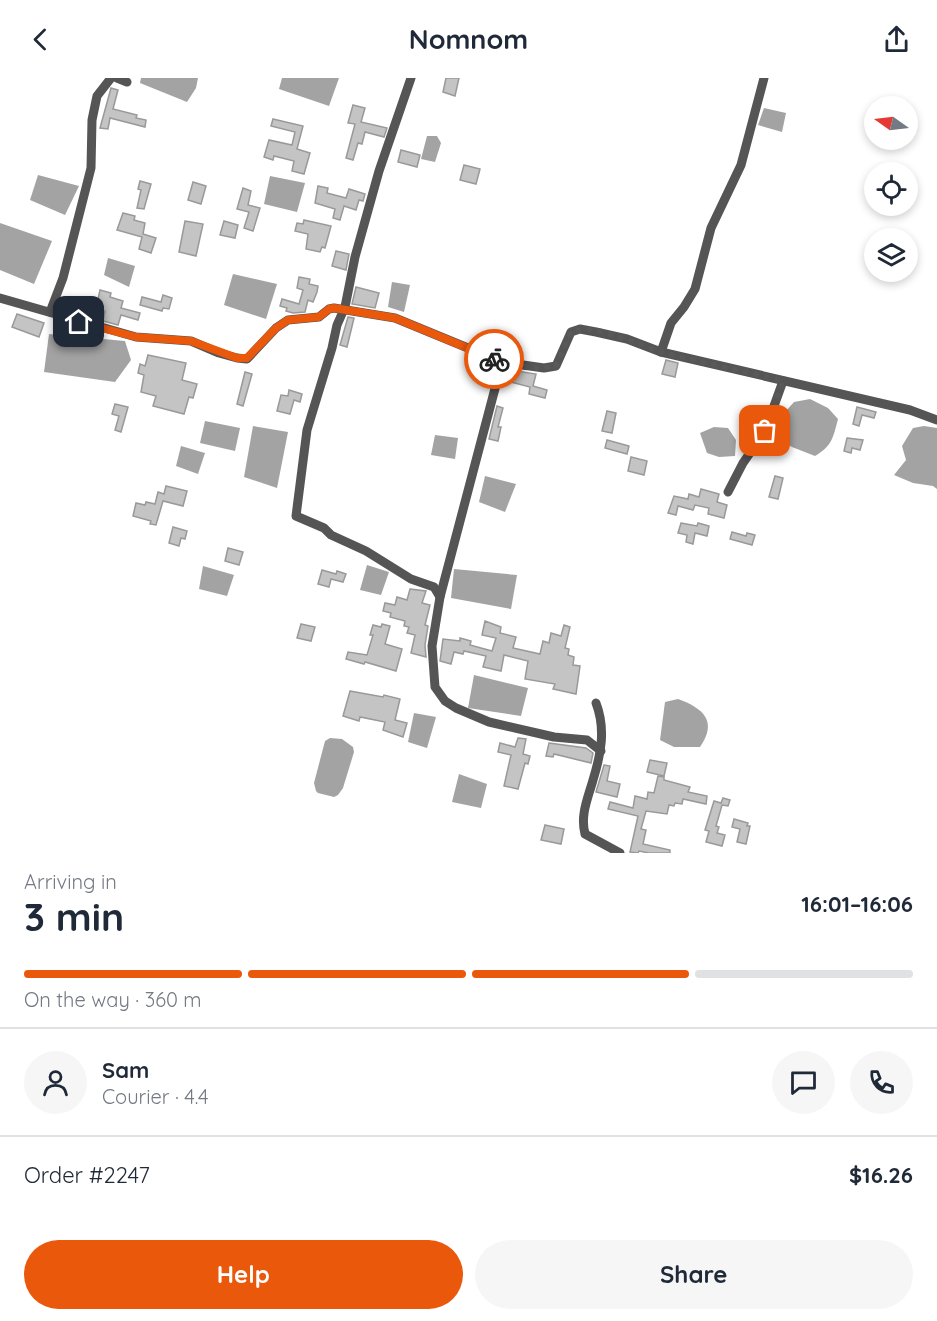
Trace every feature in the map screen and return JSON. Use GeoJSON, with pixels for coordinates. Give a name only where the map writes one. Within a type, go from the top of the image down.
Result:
{"type":"FeatureCollection","features":[{"type":"Feature","properties":{"kind":"street"},"geometry":{"type":"LineString","coordinates":[[50,312],[63,279],[91,168],[92,120],[98,96],[111,78]]}},
{"type":"Feature","properties":{"kind":"street"},"geometry":{"type":"LineString","coordinates":[[117,78],[127,82]]}},
{"type":"Feature","properties":{"kind":"street"},"geometry":{"type":"LineString","coordinates":[[411,78],[379,171],[355,257],[351,282],[307,430],[296,516],[366,551],[411,579],[434,587],[440,597]]}},
{"type":"Feature","properties":{"kind":"street"},"geometry":{"type":"LineString","coordinates":[[661,352],[670,323],[684,307],[694,289],[711,228],[741,165],[764,78]]}},
{"type":"Feature","properties":{"kind":"street"},"geometry":{"type":"LineString","coordinates":[[0,298],[136,337],[191,341],[237,358],[247,358],[276,328],[288,320],[319,317],[329,309],[343,309],[395,318],[502,362],[544,368],[556,366],[571,332],[580,329],[627,339],[661,352],[910,410],[937,420]]}},
{"type":"Feature","properties":{"kind":"street"},"geometry":{"type":"LineString","coordinates":[[502,362],[440,597],[432,646],[435,687],[445,701],[489,722],[554,737],[586,740],[601,752]]}},
{"type":"Feature","properties":{"kind":"street"},"geometry":{"type":"LineString","coordinates":[[728,492],[743,463],[765,431],[783,381]]}},
{"type":"Feature","properties":{"kind":"street"},"geometry":{"type":"LineString","coordinates":[[596,703],[603,741],[587,799],[583,825],[585,834],[620,853]]}},
{"type":"Feature","properties":{"kind":"shaded area"},"geometry":{"type":"Polygon","coordinates":[[[141,78],[198,78],[196,88],[187,102],[140,83],[141,78]]]}},
{"type":"Feature","properties":{"kind":"shaded area"},"geometry":{"type":"Polygon","coordinates":[[[282,78],[339,78],[329,106],[279,89],[282,78]]]}},
{"type":"Feature","properties":{"kind":"shaded area"},"geometry":{"type":"Polygon","coordinates":[[[764,108],[786,113],[782,132],[758,125],[764,108]]]}},
{"type":"Feature","properties":{"kind":"shaded area"},"geometry":{"type":"Polygon","coordinates":[[[427,136],[437,136],[441,143],[435,162],[421,159],[427,136]]]}},
{"type":"Feature","properties":{"kind":"shaded area"},"geometry":{"type":"Polygon","coordinates":[[[38,175],[79,186],[65,215],[30,200],[38,175]]]}},
{"type":"Feature","properties":{"kind":"shaded area"},"geometry":{"type":"Polygon","coordinates":[[[270,176],[305,183],[297,212],[264,204],[270,176]]]}},
{"type":"Feature","properties":{"kind":"shaded area"},"geometry":{"type":"Polygon","coordinates":[[[0,223],[52,241],[34,284],[0,270],[0,223]]]}},
{"type":"Feature","properties":{"kind":"shaded area"},"geometry":{"type":"Polygon","coordinates":[[[108,258],[135,266],[129,287],[104,275],[108,258]]]}},
{"type":"Feature","properties":{"kind":"shaded area"},"geometry":{"type":"Polygon","coordinates":[[[233,274],[277,284],[266,319],[224,305],[233,274]]]}},
{"type":"Feature","properties":{"kind":"shaded area"},"geometry":{"type":"Polygon","coordinates":[[[392,282],[410,285],[404,312],[388,307],[392,282]]]}},
{"type":"Feature","properties":{"kind":"shaded area"},"geometry":{"type":"Polygon","coordinates":[[[49,334],[125,341],[131,360],[115,382],[44,372],[49,334]]]}},
{"type":"Feature","properties":{"kind":"shaded area"},"geometry":{"type":"Polygon","coordinates":[[[810,399],[828,408],[838,419],[831,441],[815,456],[792,447],[777,437],[785,427],[785,412],[794,402],[810,399]]]}},
{"type":"Feature","properties":{"kind":"shaded area"},"geometry":{"type":"Polygon","coordinates":[[[205,421],[240,428],[235,451],[200,443],[205,421]]]}},
{"type":"Feature","properties":{"kind":"shaded area"},"geometry":{"type":"Polygon","coordinates":[[[253,426],[288,432],[277,488],[244,477],[253,426]]]}},
{"type":"Feature","properties":{"kind":"shaded area"},"geometry":{"type":"Polygon","coordinates":[[[924,426],[937,428],[937,489],[894,475],[906,460],[902,446],[913,428],[924,426]]]}},
{"type":"Feature","properties":{"kind":"shaded area"},"geometry":{"type":"Polygon","coordinates":[[[714,427],[728,428],[736,440],[735,456],[719,457],[707,453],[700,433],[714,427]]]}},
{"type":"Feature","properties":{"kind":"shaded area"},"geometry":{"type":"Polygon","coordinates":[[[435,435],[458,438],[455,459],[431,455],[435,435]]]}},
{"type":"Feature","properties":{"kind":"shaded area"},"geometry":{"type":"Polygon","coordinates":[[[181,446],[205,453],[198,474],[176,466],[181,446]]]}},
{"type":"Feature","properties":{"kind":"shaded area"},"geometry":{"type":"Polygon","coordinates":[[[485,476],[516,484],[505,512],[479,502],[485,476]]]}},
{"type":"Feature","properties":{"kind":"shaded area"},"geometry":{"type":"Polygon","coordinates":[[[367,565],[389,572],[381,595],[360,590],[367,565]]]}},
{"type":"Feature","properties":{"kind":"shaded area"},"geometry":{"type":"Polygon","coordinates":[[[203,566],[234,575],[227,596],[199,589],[203,566]]]}},
{"type":"Feature","properties":{"kind":"shaded area"},"geometry":{"type":"Polygon","coordinates":[[[454,569],[517,575],[511,609],[451,598],[454,569]]]}},
{"type":"Feature","properties":{"kind":"shaded area"},"geometry":{"type":"Polygon","coordinates":[[[474,675],[528,688],[521,716],[468,708],[474,675]]]}},
{"type":"Feature","properties":{"kind":"shaded area"},"geometry":{"type":"Polygon","coordinates":[[[678,699],[701,711],[708,723],[708,730],[700,747],[674,747],[660,740],[665,702],[678,699]]]}},
{"type":"Feature","properties":{"kind":"shaded area"},"geometry":{"type":"Polygon","coordinates":[[[414,713],[436,717],[427,748],[408,742],[414,713]]]}},
{"type":"Feature","properties":{"kind":"shaded area"},"geometry":{"type":"Polygon","coordinates":[[[330,738],[342,739],[353,747],[354,752],[343,788],[334,797],[318,793],[314,783],[325,741],[330,738]]]}},
{"type":"Feature","properties":{"kind":"shaded area"},"geometry":{"type":"Polygon","coordinates":[[[459,774],[487,784],[481,808],[452,802],[459,774]]]}},
{"type":"Feature","properties":{"kind":"building"},"geometry":{"type":"Polygon","coordinates":[[[446,78],[459,78],[455,96],[443,92],[446,78]]]}},
{"type":"Feature","properties":{"kind":"building"},"geometry":{"type":"Polygon","coordinates":[[[111,88],[118,90],[113,109],[137,115],[136,118],[146,120],[145,127],[110,118],[108,129],[100,128],[111,88]]]}},
{"type":"Feature","properties":{"kind":"building"},"geometry":{"type":"Polygon","coordinates":[[[353,105],[365,108],[361,122],[387,128],[384,137],[365,132],[362,144],[358,143],[353,160],[346,158],[355,124],[348,123],[353,105]]]}},
{"type":"Feature","properties":{"kind":"building"},"geometry":{"type":"Polygon","coordinates":[[[273,119],[303,126],[297,149],[310,153],[304,174],[292,171],[294,161],[274,156],[273,160],[264,157],[269,140],[292,145],[295,132],[271,126],[273,119]]]}},
{"type":"Feature","properties":{"kind":"building"},"geometry":{"type":"Polygon","coordinates":[[[401,150],[420,155],[417,167],[398,162],[401,150]]]}},
{"type":"Feature","properties":{"kind":"building"},"geometry":{"type":"Polygon","coordinates":[[[464,165],[480,169],[476,184],[460,180],[464,165]]]}},
{"type":"Feature","properties":{"kind":"building"},"geometry":{"type":"Polygon","coordinates":[[[140,181],[151,184],[144,209],[137,208],[141,190],[138,189],[140,181]]]}},
{"type":"Feature","properties":{"kind":"building"},"geometry":{"type":"Polygon","coordinates":[[[193,182],[206,186],[201,204],[188,200],[193,182]]]}},
{"type":"Feature","properties":{"kind":"building"},"geometry":{"type":"Polygon","coordinates":[[[318,186],[328,188],[327,193],[346,198],[349,189],[365,194],[363,201],[359,200],[356,210],[344,206],[340,220],[333,218],[335,209],[315,203],[318,186]]]}},
{"type":"Feature","properties":{"kind":"building"},"geometry":{"type":"Polygon","coordinates":[[[243,188],[251,191],[248,205],[260,208],[253,231],[244,228],[249,212],[237,209],[243,188]]]}},
{"type":"Feature","properties":{"kind":"building"},"geometry":{"type":"Polygon","coordinates":[[[123,213],[135,216],[134,220],[145,223],[143,234],[156,238],[151,253],[139,249],[142,237],[117,230],[123,213]]]}},
{"type":"Feature","properties":{"kind":"building"},"geometry":{"type":"Polygon","coordinates":[[[304,220],[331,226],[325,248],[322,247],[320,252],[306,249],[308,234],[295,231],[297,223],[303,224],[304,220]]]}},
{"type":"Feature","properties":{"kind":"building"},"geometry":{"type":"Polygon","coordinates":[[[185,221],[203,224],[196,256],[179,252],[185,221]]]}},
{"type":"Feature","properties":{"kind":"building"},"geometry":{"type":"Polygon","coordinates":[[[224,221],[238,225],[235,238],[220,235],[224,221]]]}},
{"type":"Feature","properties":{"kind":"building"},"geometry":{"type":"Polygon","coordinates":[[[336,251],[349,254],[346,270],[332,266],[336,251]]]}},
{"type":"Feature","properties":{"kind":"building"},"geometry":{"type":"Polygon","coordinates":[[[299,277],[310,279],[309,284],[318,286],[317,292],[313,302],[308,300],[305,312],[293,313],[280,306],[282,299],[299,304],[303,290],[297,288],[299,277]]]}},
{"type":"Feature","properties":{"kind":"building"},"geometry":{"type":"Polygon","coordinates":[[[356,287],[379,293],[375,308],[352,304],[356,287]]]}},
{"type":"Feature","properties":{"kind":"building"},"geometry":{"type":"Polygon","coordinates":[[[100,290],[111,293],[110,297],[123,301],[121,308],[140,313],[138,320],[121,315],[118,325],[103,321],[105,311],[96,309],[100,290]]]}},
{"type":"Feature","properties":{"kind":"building"},"geometry":{"type":"Polygon","coordinates":[[[163,295],[172,298],[169,309],[163,308],[162,311],[140,305],[142,297],[161,302],[163,295]]]}},
{"type":"Feature","properties":{"kind":"building"},"geometry":{"type":"Polygon","coordinates":[[[17,314],[44,323],[39,337],[12,327],[17,314]]]}},
{"type":"Feature","properties":{"kind":"building"},"geometry":{"type":"Polygon","coordinates":[[[348,317],[354,318],[347,347],[340,345],[348,317]]]}},
{"type":"Feature","properties":{"kind":"building"},"geometry":{"type":"Polygon","coordinates":[[[148,355],[186,363],[182,380],[197,384],[193,398],[189,397],[184,414],[153,406],[156,396],[141,392],[144,375],[138,373],[140,364],[145,366],[148,355]]]}},
{"type":"Feature","properties":{"kind":"building"},"geometry":{"type":"Polygon","coordinates":[[[666,360],[678,363],[675,377],[662,374],[666,360]]]}},
{"type":"Feature","properties":{"kind":"building"},"geometry":{"type":"Polygon","coordinates":[[[510,370],[536,374],[533,386],[547,390],[545,398],[529,394],[530,387],[507,381],[510,370]]]}},
{"type":"Feature","properties":{"kind":"building"},"geometry":{"type":"Polygon","coordinates":[[[245,372],[252,374],[243,406],[237,404],[245,372]]]}},
{"type":"Feature","properties":{"kind":"building"},"geometry":{"type":"Polygon","coordinates":[[[289,390],[302,394],[300,402],[294,400],[290,414],[277,411],[281,395],[288,396],[289,390]]]}},
{"type":"Feature","properties":{"kind":"building"},"geometry":{"type":"Polygon","coordinates":[[[115,404],[128,407],[121,432],[115,430],[119,416],[112,414],[115,404]]]}},
{"type":"Feature","properties":{"kind":"building"},"geometry":{"type":"Polygon","coordinates":[[[497,406],[503,408],[498,427],[501,427],[498,441],[489,439],[497,406]]]}},
{"type":"Feature","properties":{"kind":"building"},"geometry":{"type":"Polygon","coordinates":[[[857,407],[876,412],[874,418],[862,415],[859,426],[853,424],[857,407]]]}},
{"type":"Feature","properties":{"kind":"building"},"geometry":{"type":"Polygon","coordinates":[[[607,411],[616,413],[612,433],[602,431],[607,411]]]}},
{"type":"Feature","properties":{"kind":"building"},"geometry":{"type":"Polygon","coordinates":[[[847,438],[863,440],[860,450],[852,448],[851,453],[844,451],[847,438]]]}},
{"type":"Feature","properties":{"kind":"building"},"geometry":{"type":"Polygon","coordinates":[[[607,440],[629,446],[627,454],[605,448],[607,440]]]}},
{"type":"Feature","properties":{"kind":"building"},"geometry":{"type":"Polygon","coordinates":[[[631,457],[647,461],[644,475],[628,471],[631,457]]]}},
{"type":"Feature","properties":{"kind":"building"},"geometry":{"type":"Polygon","coordinates":[[[775,476],[783,478],[778,499],[769,497],[775,476]]]}},
{"type":"Feature","properties":{"kind":"building"},"geometry":{"type":"Polygon","coordinates":[[[166,486],[187,491],[183,506],[163,501],[156,525],[150,524],[151,521],[133,516],[136,503],[155,504],[158,492],[164,494],[166,486]]]}},
{"type":"Feature","properties":{"kind":"building"},"geometry":{"type":"Polygon","coordinates":[[[701,489],[719,494],[717,502],[727,505],[724,518],[708,514],[709,508],[695,505],[693,510],[678,506],[676,515],[668,513],[674,496],[688,499],[689,494],[699,497],[701,489]]]}},
{"type":"Feature","properties":{"kind":"building"},"geometry":{"type":"Polygon","coordinates":[[[681,523],[697,526],[698,523],[709,526],[707,536],[695,533],[693,544],[686,542],[687,535],[678,533],[681,523]]]}},
{"type":"Feature","properties":{"kind":"building"},"geometry":{"type":"Polygon","coordinates":[[[173,527],[187,531],[185,539],[181,538],[179,546],[169,543],[173,527]]]}},
{"type":"Feature","properties":{"kind":"building"},"geometry":{"type":"Polygon","coordinates":[[[732,532],[746,536],[747,533],[755,535],[752,545],[730,539],[732,532]]]}},
{"type":"Feature","properties":{"kind":"building"},"geometry":{"type":"Polygon","coordinates":[[[228,548],[243,552],[239,565],[225,561],[228,548]]]}},
{"type":"Feature","properties":{"kind":"building"},"geometry":{"type":"Polygon","coordinates":[[[322,570],[346,574],[343,582],[331,579],[329,587],[318,584],[322,570]]]}},
{"type":"Feature","properties":{"kind":"building"},"geometry":{"type":"Polygon","coordinates":[[[410,589],[426,591],[422,603],[430,605],[425,625],[428,626],[426,657],[411,653],[415,635],[407,633],[409,627],[404,626],[405,621],[390,617],[391,613],[383,611],[385,603],[395,605],[397,597],[407,600],[410,589]]]}},
{"type":"Feature","properties":{"kind":"building"},"geometry":{"type":"Polygon","coordinates":[[[485,621],[501,627],[500,633],[516,637],[513,648],[540,654],[543,641],[549,643],[551,633],[561,636],[564,625],[570,627],[565,648],[569,649],[568,655],[574,657],[573,665],[580,666],[576,694],[553,689],[555,684],[525,679],[528,661],[504,655],[501,671],[483,667],[486,656],[464,651],[463,654],[454,652],[451,664],[440,661],[443,639],[460,641],[460,638],[471,641],[470,645],[492,651],[496,638],[482,635],[485,621]]]}},
{"type":"Feature","properties":{"kind":"building"},"geometry":{"type":"Polygon","coordinates":[[[301,624],[315,627],[311,641],[297,638],[301,624]]]}},
{"type":"Feature","properties":{"kind":"building"},"geometry":{"type":"Polygon","coordinates":[[[382,624],[390,626],[385,644],[402,649],[396,671],[346,659],[348,652],[367,655],[373,635],[370,635],[373,625],[381,627],[382,624]]]}},
{"type":"Feature","properties":{"kind":"building"},"geometry":{"type":"Polygon","coordinates":[[[350,691],[400,699],[395,720],[407,723],[403,737],[383,730],[385,722],[360,717],[359,721],[343,716],[350,691]]]}},
{"type":"Feature","properties":{"kind":"building"},"geometry":{"type":"Polygon","coordinates":[[[518,738],[526,739],[523,754],[530,756],[528,764],[525,763],[518,789],[504,786],[511,755],[498,752],[500,743],[515,747],[518,738]]]}},
{"type":"Feature","properties":{"kind":"building"},"geometry":{"type":"Polygon","coordinates":[[[549,743],[586,748],[593,753],[591,763],[554,754],[553,757],[546,756],[549,743]]]}},
{"type":"Feature","properties":{"kind":"building"},"geometry":{"type":"Polygon","coordinates":[[[650,760],[667,763],[664,776],[647,772],[650,760]]]}},
{"type":"Feature","properties":{"kind":"building"},"geometry":{"type":"Polygon","coordinates":[[[604,765],[610,766],[607,781],[620,784],[617,797],[596,792],[604,765]]]}},
{"type":"Feature","properties":{"kind":"building"},"geometry":{"type":"Polygon","coordinates":[[[658,776],[664,777],[664,780],[690,787],[688,792],[707,796],[706,804],[683,799],[682,804],[669,805],[667,814],[646,811],[641,829],[646,830],[643,844],[670,850],[670,853],[630,852],[638,816],[608,809],[610,802],[633,808],[635,796],[647,799],[648,792],[654,793],[658,776]]]}},
{"type":"Feature","properties":{"kind":"building"},"geometry":{"type":"Polygon","coordinates":[[[723,798],[730,800],[728,806],[722,805],[716,826],[719,827],[717,833],[725,835],[722,846],[706,842],[709,831],[705,830],[714,801],[721,803],[723,798]]]}},
{"type":"Feature","properties":{"kind":"building"},"geometry":{"type":"Polygon","coordinates":[[[734,819],[748,823],[747,826],[750,826],[746,844],[737,842],[740,829],[732,827],[734,819]]]}},
{"type":"Feature","properties":{"kind":"building"},"geometry":{"type":"Polygon","coordinates":[[[545,825],[564,829],[561,844],[541,840],[545,825]]]}},
{"type":"Feature","properties":{"kind":"way so far"},"geometry":{"type":"LineString","coordinates":[[494,359],[544,368],[556,366],[571,332],[580,329],[627,339],[661,352],[783,381],[765,431]]}},
{"type":"Feature","properties":{"kind":"route"},"geometry":{"type":"LineString","coordinates":[[79,322],[136,337],[191,341],[219,353],[247,358],[276,328],[288,320],[319,317],[334,308],[395,318],[494,359]]}}]}
